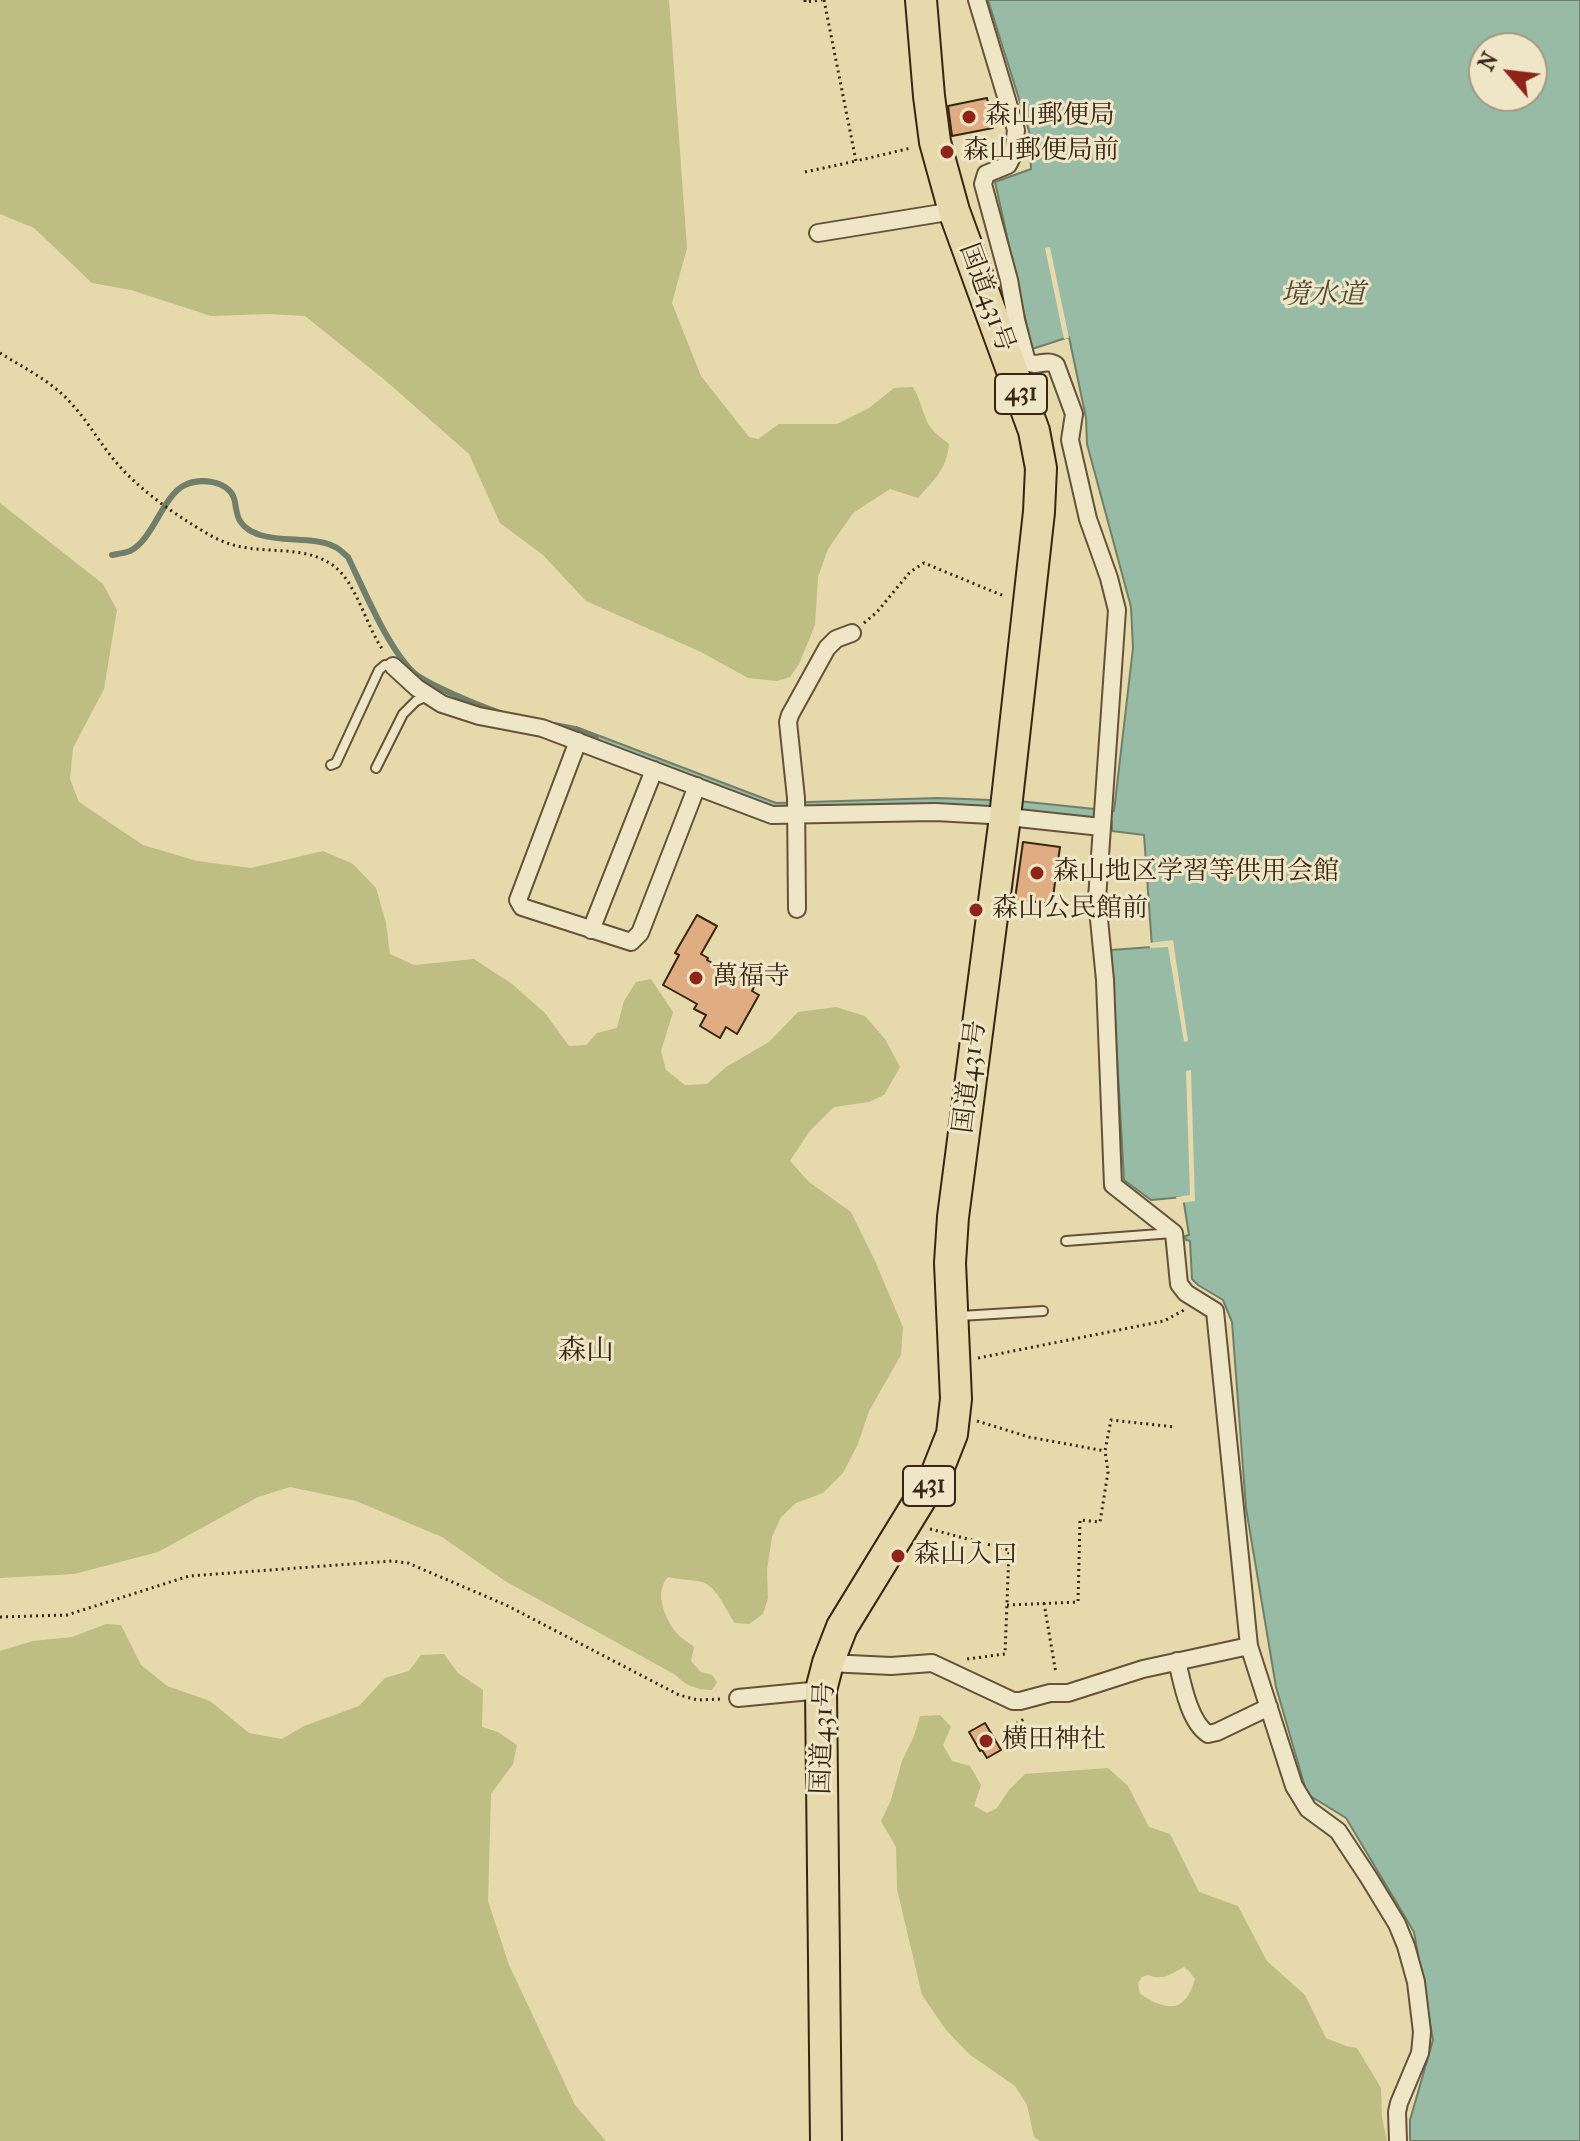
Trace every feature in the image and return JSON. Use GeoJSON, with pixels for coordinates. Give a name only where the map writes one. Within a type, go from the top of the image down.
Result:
{"type":"FeatureCollection","features":[{"type":"Feature","properties":{"kind":"highway","name":"国道431号"},"geometry":{"type":"LineString","coordinates":[[826,2141],[824,1677],[842,1627],[937,1472],[947,1452],[955,1416],[950,1263],[953,1217],[1006,809],[1039,512],[1041,468],[1006,324],[954,211],[935,142],[921,0]]}},
{"type":"Feature","properties":{"kind":"street"},"geometry":{"type":"LineString","coordinates":[[977,0],[1016,130],[1008,165],[986,174],[983,184],[1009,280],[1006,324],[1027,362],[1047,361],[1056,365],[1074,414],[1070,440],[1088,519],[1117,610],[1097,899],[1105,980],[1113,1185],[1174,1233],[1179,1284],[1186,1293],[1215,1311],[1249,1646],[1301,1800],[1315,1815],[1338,1831],[1397,1924],[1406,1946],[1416,1982],[1422,2032],[1420,2053],[1397,2112],[1398,2141]]}},
{"type":"Feature","properties":{"kind":"street"},"geometry":{"type":"LineString","coordinates":[[818,233],[954,211]]}},
{"type":"Feature","properties":{"kind":"street"},"geometry":{"type":"LineString","coordinates":[[797,909],[796,808],[788,722],[827,648],[836,639],[852,633]]}},
{"type":"Feature","properties":{"kind":"street"},"geometry":{"type":"LineString","coordinates":[[393,666],[442,704],[479,716],[542,728],[772,815],[796,808],[935,812],[1006,809],[1101,819]]}},
{"type":"Feature","properties":{"kind":"street"},"geometry":{"type":"LineString","coordinates":[[578,741],[518,900],[522,907],[631,942],[640,933],[697,786]]}},
{"type":"Feature","properties":{"kind":"street"},"geometry":{"type":"LineString","coordinates":[[591,930],[654,770]]}},
{"type":"Feature","properties":{"kind":"street"},"geometry":{"type":"LineString","coordinates":[[738,1698],[824,1677],[932,1663],[1013,1701],[1020,1701],[1050,1693],[1068,1693],[1143,1669],[1249,1646]]}},
{"type":"Feature","properties":{"kind":"street"},"geometry":{"type":"LineString","coordinates":[[1177,1661],[1195,1718],[1208,1734],[1269,1707]]}},
{"type":"Feature","properties":{"kind":"lane"},"geometry":{"type":"LineString","coordinates":[[331,765],[336,763],[379,670],[385,665],[393,666]]}},
{"type":"Feature","properties":{"kind":"lane"},"geometry":{"type":"LineString","coordinates":[[376,768],[403,714],[416,701],[429,696]]}},
{"type":"Feature","properties":{"kind":"lane"},"geometry":{"type":"LineString","coordinates":[[1066,1241],[1174,1233]]}},
{"type":"Feature","properties":{"kind":"lane"},"geometry":{"type":"LineString","coordinates":[[952,1317],[1043,1311]]}},
{"type":"Feature","properties":{"kind":"path"},"geometry":{"type":"LineString","coordinates":[[805,0],[823,0],[856,161]]}},
{"type":"Feature","properties":{"kind":"path"},"geometry":{"type":"LineString","coordinates":[[805,172],[935,142]]}},
{"type":"Feature","properties":{"kind":"path"},"geometry":{"type":"LineString","coordinates":[[0,353],[44,380],[70,402],[116,462],[160,502],[192,525],[228,544],[303,552],[335,567],[348,582],[374,638],[393,666]]}},
{"type":"Feature","properties":{"kind":"path"},"geometry":{"type":"LineString","coordinates":[[852,633],[877,612],[910,572],[924,563],[1028,605]]}},
{"type":"Feature","properties":{"kind":"path"},"geometry":{"type":"LineString","coordinates":[[955,1363],[1164,1321],[1199,1301]]}},
{"type":"Feature","properties":{"kind":"path"},"geometry":{"type":"LineString","coordinates":[[955,1416],[1029,1437],[1105,1451]]}},
{"type":"Feature","properties":{"kind":"path"},"geometry":{"type":"LineString","coordinates":[[1007,1605],[1078,1602],[1080,1520],[1100,1522],[1108,1472],[1105,1451],[1111,1420],[1175,1427]]}},
{"type":"Feature","properties":{"kind":"path"},"geometry":{"type":"LineString","coordinates":[[906,1523],[1009,1550],[1005,1654],[932,1663]]}},
{"type":"Feature","properties":{"kind":"path"},"geometry":{"type":"LineString","coordinates":[[0,1617],[67,1615],[189,1576],[392,1561],[408,1563],[506,1605],[679,1695],[698,1700],[738,1698]]}},
{"type":"Feature","properties":{"kind":"path"},"geometry":{"type":"LineString","coordinates":[[1044,1603],[1059,1693]]}},
{"type":"Feature","properties":{"kind":"shaded area"},"geometry":{"type":"Polygon","coordinates":[[[0,0],[669,0],[687,248],[672,303],[701,376],[749,437],[758,439],[779,424],[837,424],[869,408],[894,388],[913,387],[930,427],[949,444],[943,467],[918,498],[890,489],[853,513],[828,549],[818,577],[815,625],[799,664],[790,677],[777,681],[748,678],[701,652],[586,601],[543,555],[500,523],[469,454],[386,381],[305,316],[211,316],[131,290],[92,283],[34,228],[0,214],[0,0]]]}},
{"type":"Feature","properties":{"kind":"shaded area"},"geometry":{"type":"Polygon","coordinates":[[[0,503],[103,584],[117,610],[104,689],[73,748],[70,779],[79,802],[143,845],[197,861],[251,868],[323,851],[353,864],[376,888],[386,923],[390,954],[414,965],[474,959],[512,984],[545,1013],[569,1046],[586,1045],[597,1033],[617,1028],[624,1001],[636,982],[651,979],[673,1012],[661,1051],[666,1070],[685,1085],[707,1084],[726,1067],[769,1042],[798,1012],[836,1007],[865,1016],[885,1039],[900,1067],[884,1095],[869,1102],[834,1107],[809,1132],[790,1161],[809,1182],[851,1212],[903,1327],[901,1355],[869,1411],[858,1444],[843,1473],[823,1493],[796,1503],[781,1517],[772,1537],[767,1569],[768,1598],[763,1614],[749,1624],[735,1623],[707,1584],[668,1577],[664,1583],[661,1596],[667,1618],[676,1633],[694,1647],[691,1661],[717,1682],[712,1690],[687,1684],[505,1581],[442,1537],[356,1501],[290,1487],[258,1497],[158,1552],[74,1574],[0,1578],[0,503]]]}},
{"type":"Feature","properties":{"kind":"shaded area"},"geometry":{"type":"Polygon","coordinates":[[[106,1624],[121,1625],[141,1665],[167,1686],[210,1701],[249,1733],[282,1739],[304,1726],[359,1706],[385,1678],[409,1671],[421,1655],[444,1654],[458,1673],[483,1690],[482,1727],[498,1732],[517,1745],[513,1764],[491,1794],[488,1901],[509,1965],[575,2105],[606,2141],[0,2141],[0,1651],[33,1641],[72,1637],[106,1624]]]}},
{"type":"Feature","properties":{"kind":"shaded area"},"geometry":{"type":"Polygon","coordinates":[[[940,1715],[951,1727],[943,1745],[952,1761],[970,1766],[981,1785],[974,1806],[987,1813],[997,1808],[1025,1774],[1108,1768],[1128,1786],[1149,1827],[1170,1834],[1199,1892],[1238,1906],[1267,1961],[1305,1995],[1326,2038],[1357,2048],[1381,2088],[1387,2141],[1040,2141],[1034,2137],[1027,2105],[1015,2086],[969,2054],[946,2030],[922,1995],[897,1889],[896,1847],[881,1821],[920,1716],[940,1715]],[[1184,1967],[1163,1977],[1142,1977],[1138,1983],[1140,1994],[1167,2006],[1180,2004],[1195,1979],[1184,1967]]]}},
{"type":"Feature","properties":{"kind":"water","name":"境水道"},"geometry":{"type":"Polygon","coordinates":[[[988,0],[1580,0],[1580,2141],[1410,2141],[1410,2120],[1433,2040],[1414,1932],[1346,1818],[1307,1794],[1276,1687],[1246,1508],[1232,1322],[1223,1300],[1192,1279],[1183,1197],[1151,1200],[1124,1180],[1111,950],[1152,947],[1144,835],[1112,831],[1112,821],[777,810],[607,745],[576,727],[776,803],[938,798],[1018,801],[1114,811],[1133,648],[1131,607],[1087,444],[1086,418],[1069,337],[1032,349],[995,182],[1031,169],[1029,131],[988,0]]]}},
{"type":"Feature","properties":{"kind":"pier"},"geometry":{"type":"Polygon","coordinates":[[[1050,247],[1069,338],[1064,339],[1045,248],[1050,247]]]}},
{"type":"Feature","properties":{"kind":"pier"},"geometry":{"type":"Polygon","coordinates":[[[1173,940],[1188,1041],[1184,1042],[1168,947],[1150,948],[1149,943],[1173,940]]]}},
{"type":"Feature","properties":{"kind":"pier"},"geometry":{"type":"Polygon","coordinates":[[[1191,1070],[1195,1201],[1180,1203],[1176,1197],[1190,1195],[1186,1071],[1191,1070]]]}},
{"type":"Feature","properties":{"kind":"building"},"geometry":{"type":"Polygon","coordinates":[[[987,98],[993,128],[952,136],[948,106],[987,98]]]}},
{"type":"Feature","properties":{"kind":"building","name":"森山地区学習等供用会館"},"geometry":{"type":"Polygon","coordinates":[[[1023,842],[1060,847],[1052,904],[1015,899],[1023,842]]]}},
{"type":"Feature","properties":{"kind":"building","name":"萬福寺"},"geometry":{"type":"Polygon","coordinates":[[[697,915],[717,926],[701,954],[754,987],[752,991],[759,995],[737,1034],[726,1027],[720,1038],[700,1026],[706,1015],[694,1009],[697,1004],[663,985],[679,955],[675,953],[697,915]]]}},
{"type":"Feature","properties":{"kind":"building","name":"横田神社"},"geometry":{"type":"Polygon","coordinates":[[[985,1723],[1001,1750],[987,1758],[969,1732],[985,1723]]]}},
{"type":"Feature","properties":{"kind":"waterway"},"geometry":{"type":"LineString","coordinates":[[112,555],[130,551],[138,545],[177,490],[198,482],[219,484],[230,492],[239,519],[251,531],[269,537],[326,543],[341,551],[348,557],[386,634],[413,672],[442,689],[503,714]]}},
{"type":"Feature","properties":{"kind":"waterway"},"geometry":{"type":"LineString","coordinates":[[554,725],[596,737]]}},
{"type":"Feature","properties":{"kind":"place","name":"森山郵便局"},"geometry":{"type":"Point","coordinates":[969,117]}},
{"type":"Feature","properties":{"kind":"place","name":"森山郵便局前"},"geometry":{"type":"Point","coordinates":[947,152]}},
{"type":"Feature","properties":{"kind":"place","name":"森山地区学習等供用会館"},"geometry":{"type":"Point","coordinates":[1037,873]}},
{"type":"Feature","properties":{"kind":"place","name":"森山公民館前"},"geometry":{"type":"Point","coordinates":[976,910]}},
{"type":"Feature","properties":{"kind":"place","name":"萬福寺"},"geometry":{"type":"Point","coordinates":[696,978]}},
{"type":"Feature","properties":{"kind":"place","name":"森山入口"},"geometry":{"type":"Point","coordinates":[898,1556]}},
{"type":"Feature","properties":{"kind":"place","name":"横田神社"},"geometry":{"type":"Point","coordinates":[986,1741]}},
{"type":"Feature","properties":{"kind":"district","name":"森山"},"geometry":{"type":"Point","coordinates":[586,1352]}}]}
